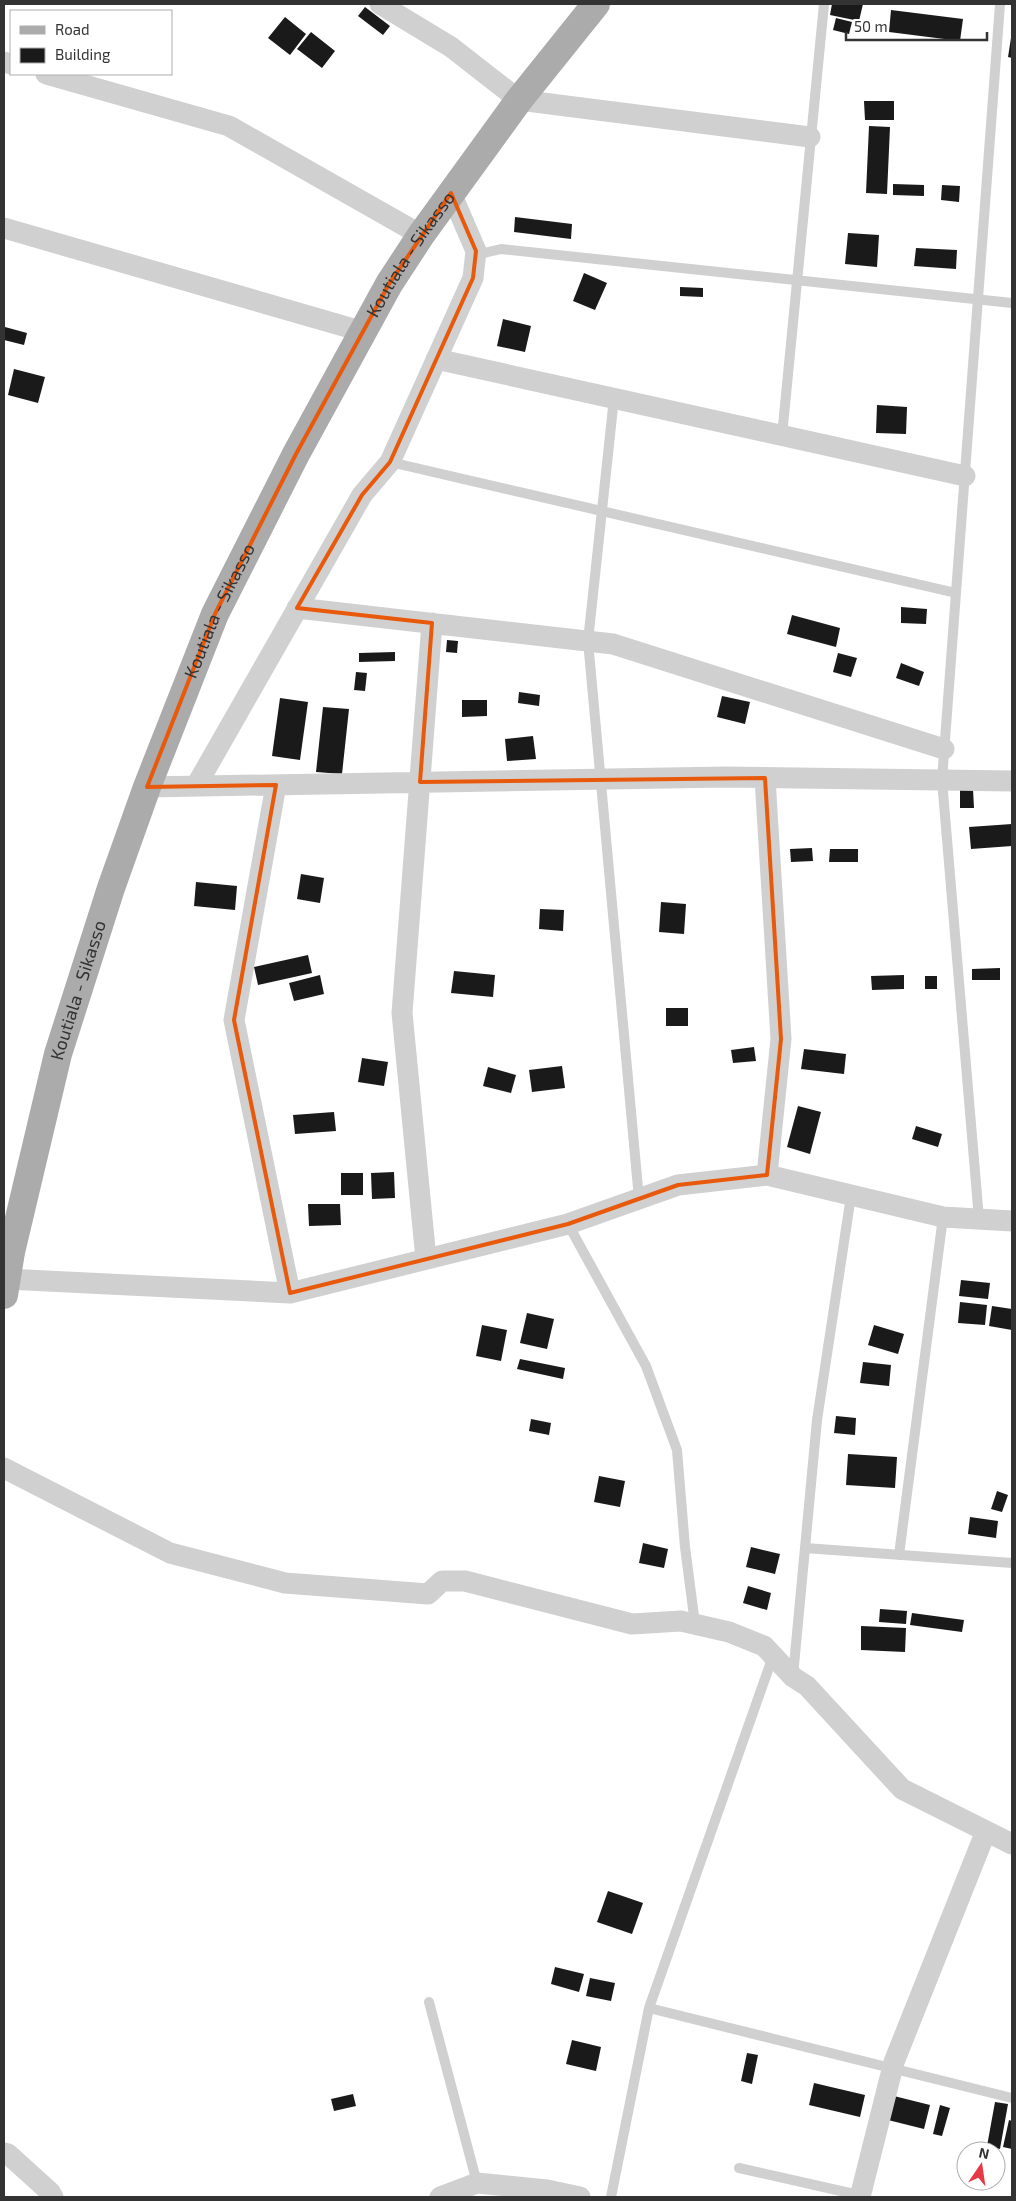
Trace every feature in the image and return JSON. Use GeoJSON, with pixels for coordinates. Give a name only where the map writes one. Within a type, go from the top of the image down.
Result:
{"type":"FeatureCollection","features":[{"type":"Feature","properties":{"kind":"main road","name":"Koutiala - Sikasso"},"geometry":{"type":"LineString","coordinates":[[5,1287],[10,1252],[58,1054],[111,888],[147,787],[215,614],[296,454],[389,284],[421,235],[519,100],[596,4]]}},
{"type":"Feature","properties":{"kind":"street"},"geometry":{"type":"LineString","coordinates":[[380,4],[451,47],[519,100],[810,137]]}},
{"type":"Feature","properties":{"kind":"street"},"geometry":{"type":"LineString","coordinates":[[50,75],[229,126],[421,235]]}},
{"type":"Feature","properties":{"kind":"street"},"geometry":{"type":"LineString","coordinates":[[196,786],[362,494],[390,462],[473,278],[476,250],[451,193]]}},
{"type":"Feature","properties":{"kind":"street"},"geometry":{"type":"LineString","coordinates":[[4,228],[364,332]]}},
{"type":"Feature","properties":{"kind":"street"},"geometry":{"type":"LineString","coordinates":[[436,359],[965,476]]}},
{"type":"Feature","properties":{"kind":"street"},"geometry":{"type":"LineString","coordinates":[[297,608],[613,644],[944,749]]}},
{"type":"Feature","properties":{"kind":"street"},"geometry":{"type":"LineString","coordinates":[[426,1259],[402,1013],[432,624]]}},
{"type":"Feature","properties":{"kind":"street"},"geometry":{"type":"LineString","coordinates":[[147,787],[602,779],[765,778],[1012,781]]}},
{"type":"Feature","properties":{"kind":"street"},"geometry":{"type":"LineString","coordinates":[[765,778],[781,1039],[767,1175]]}},
{"type":"Feature","properties":{"kind":"street"},"geometry":{"type":"LineString","coordinates":[[276,784],[234,1020],[290,1293]]}},
{"type":"Feature","properties":{"kind":"street"},"geometry":{"type":"LineString","coordinates":[[5,1287],[290,1293],[568,1224],[678,1185],[767,1175],[943,1217],[1012,1221]]}},
{"type":"Feature","properties":{"kind":"street"},"geometry":{"type":"LineString","coordinates":[[4,1468],[170,1553],[285,1583],[428,1594],[442,1581],[465,1581],[632,1624],[681,1621],[729,1632],[764,1646],[793,1677],[807,1686],[902,1789],[1012,1844]]}},
{"type":"Feature","properties":{"kind":"street"},"geometry":{"type":"LineString","coordinates":[[862,2197],[892,2069],[986,1831]]}},
{"type":"Feature","properties":{"kind":"street"},"geometry":{"type":"LineString","coordinates":[[4,2154],[8,2154],[50,2192],[53,2197]]}},
{"type":"Feature","properties":{"kind":"street"},"geometry":{"type":"LineString","coordinates":[[440,2197],[477,2184],[547,2190],[578,2197]]}},
{"type":"Feature","properties":{"kind":"lane"},"geometry":{"type":"LineString","coordinates":[[782,436],[824,4]]}},
{"type":"Feature","properties":{"kind":"lane"},"geometry":{"type":"LineString","coordinates":[[979,1219],[942,780],[1000,4]]}},
{"type":"Feature","properties":{"kind":"lane"},"geometry":{"type":"LineString","coordinates":[[475,255],[501,249],[1012,303]]}},
{"type":"Feature","properties":{"kind":"lane"},"geometry":{"type":"LineString","coordinates":[[614,398],[588,642],[639,1199]]}},
{"type":"Feature","properties":{"kind":"lane"},"geometry":{"type":"LineString","coordinates":[[390,462],[956,592]]}},
{"type":"Feature","properties":{"kind":"lane"},"geometry":{"type":"LineString","coordinates":[[793,1677],[816,1420],[851,1196]]}},
{"type":"Feature","properties":{"kind":"lane"},"geometry":{"type":"LineString","coordinates":[[899,1555],[943,1217]]}},
{"type":"Feature","properties":{"kind":"lane"},"geometry":{"type":"LineString","coordinates":[[568,1224],[646,1366],[677,1450],[685,1548],[695,1624]]}},
{"type":"Feature","properties":{"kind":"lane"},"geometry":{"type":"LineString","coordinates":[[805,1548],[1012,1563]]}},
{"type":"Feature","properties":{"kind":"lane"},"geometry":{"type":"LineString","coordinates":[[612,2197],[649,2008],[773,1656]]}},
{"type":"Feature","properties":{"kind":"lane"},"geometry":{"type":"LineString","coordinates":[[429,2002],[477,2184]]}},
{"type":"Feature","properties":{"kind":"lane"},"geometry":{"type":"LineString","coordinates":[[649,2008],[1012,2098]]}},
{"type":"Feature","properties":{"kind":"lane"},"geometry":{"type":"LineString","coordinates":[[739,2168],[862,2197]]}},
{"type":"Feature","properties":{"kind":"highlighted area"},"geometry":{"type":"Polygon","coordinates":[[[451,193],[476,251],[473,278],[390,462],[362,495],[297,608],[432,623],[420,782],[765,778],[781,1039],[767,1175],[678,1185],[568,1224],[290,1293],[234,1020],[276,785],[147,787],[215,614],[296,454],[389,284],[451,193]]]}},
{"type":"Feature","properties":{"kind":"building"},"geometry":{"type":"Polygon","coordinates":[[[832,4],[863,4],[859,21],[830,15],[832,4]]]}},
{"type":"Feature","properties":{"kind":"building"},"geometry":{"type":"Polygon","coordinates":[[[365,7],[390,26],[383,35],[358,16],[365,7]]]}},
{"type":"Feature","properties":{"kind":"building"},"geometry":{"type":"Polygon","coordinates":[[[891,10],[963,19],[960,41],[889,32],[891,10]]]}},
{"type":"Feature","properties":{"kind":"building"},"geometry":{"type":"Polygon","coordinates":[[[285,17],[306,34],[290,55],[268,38],[285,17]]]}},
{"type":"Feature","properties":{"kind":"building"},"geometry":{"type":"Polygon","coordinates":[[[836,18],[852,22],[849,34],[833,30],[836,18]]]}},
{"type":"Feature","properties":{"kind":"building"},"geometry":{"type":"Polygon","coordinates":[[[311,32],[335,51],[322,68],[297,49],[311,32]]]}},
{"type":"Feature","properties":{"kind":"building"},"geometry":{"type":"Polygon","coordinates":[[[1012,38],[1012,58],[1008,57],[1012,38]]]}},
{"type":"Feature","properties":{"kind":"building"},"geometry":{"type":"Polygon","coordinates":[[[864,101],[894,101],[894,120],[865,120],[864,101]]]}},
{"type":"Feature","properties":{"kind":"building"},"geometry":{"type":"Polygon","coordinates":[[[869,126],[890,127],[887,194],[866,193],[869,126]]]}},
{"type":"Feature","properties":{"kind":"building"},"geometry":{"type":"Polygon","coordinates":[[[893,184],[924,185],[924,196],[893,195],[893,184]]]}},
{"type":"Feature","properties":{"kind":"building"},"geometry":{"type":"Polygon","coordinates":[[[942,185],[960,186],[959,202],[941,200],[942,185]]]}},
{"type":"Feature","properties":{"kind":"building"},"geometry":{"type":"Polygon","coordinates":[[[515,217],[572,224],[571,239],[514,232],[515,217]]]}},
{"type":"Feature","properties":{"kind":"building"},"geometry":{"type":"Polygon","coordinates":[[[848,233],[879,235],[877,267],[845,264],[848,233]]]}},
{"type":"Feature","properties":{"kind":"building"},"geometry":{"type":"Polygon","coordinates":[[[916,248],[957,250],[956,269],[914,266],[916,248]]]}},
{"type":"Feature","properties":{"kind":"building"},"geometry":{"type":"Polygon","coordinates":[[[584,273],[607,283],[595,310],[573,301],[584,273]]]}},
{"type":"Feature","properties":{"kind":"building"},"geometry":{"type":"Polygon","coordinates":[[[680,287],[703,288],[703,297],[680,296],[680,287]]]}},
{"type":"Feature","properties":{"kind":"building"},"geometry":{"type":"Polygon","coordinates":[[[503,319],[531,326],[525,352],[497,346],[503,319]]]}},
{"type":"Feature","properties":{"kind":"building"},"geometry":{"type":"Polygon","coordinates":[[[5,327],[27,333],[24,345],[4,340],[5,327]]]}},
{"type":"Feature","properties":{"kind":"building"},"geometry":{"type":"Polygon","coordinates":[[[14,369],[45,377],[38,403],[8,395],[14,369]]]}},
{"type":"Feature","properties":{"kind":"building"},"geometry":{"type":"Polygon","coordinates":[[[877,405],[907,407],[906,434],[876,433],[877,405]]]}},
{"type":"Feature","properties":{"kind":"building"},"geometry":{"type":"Polygon","coordinates":[[[901,607],[927,609],[926,624],[901,623],[901,607]]]}},
{"type":"Feature","properties":{"kind":"building"},"geometry":{"type":"Polygon","coordinates":[[[792,615],[840,628],[836,647],[787,634],[792,615]]]}},
{"type":"Feature","properties":{"kind":"building"},"geometry":{"type":"Polygon","coordinates":[[[447,640],[458,641],[457,653],[446,652],[447,640]]]}},
{"type":"Feature","properties":{"kind":"building"},"geometry":{"type":"Polygon","coordinates":[[[395,652],[395,661],[359,662],[359,653],[395,652]]]}},
{"type":"Feature","properties":{"kind":"building"},"geometry":{"type":"Polygon","coordinates":[[[838,653],[857,658],[851,677],[833,672],[838,653]]]}},
{"type":"Feature","properties":{"kind":"building"},"geometry":{"type":"Polygon","coordinates":[[[901,663],[924,672],[919,686],[896,678],[901,663]]]}},
{"type":"Feature","properties":{"kind":"building"},"geometry":{"type":"Polygon","coordinates":[[[356,672],[367,673],[365,691],[354,690],[356,672]]]}},
{"type":"Feature","properties":{"kind":"building"},"geometry":{"type":"Polygon","coordinates":[[[519,692],[540,695],[539,706],[518,703],[519,692]]]}},
{"type":"Feature","properties":{"kind":"building"},"geometry":{"type":"Polygon","coordinates":[[[722,696],[750,702],[745,724],[717,717],[722,696]]]}},
{"type":"Feature","properties":{"kind":"building"},"geometry":{"type":"Polygon","coordinates":[[[280,698],[308,702],[300,760],[272,756],[280,698]]]}},
{"type":"Feature","properties":{"kind":"building"},"geometry":{"type":"Polygon","coordinates":[[[462,700],[487,700],[487,716],[462,717],[462,700]]]}},
{"type":"Feature","properties":{"kind":"building"},"geometry":{"type":"Polygon","coordinates":[[[323,707],[349,709],[342,774],[316,772],[323,707]]]}},
{"type":"Feature","properties":{"kind":"building"},"geometry":{"type":"Polygon","coordinates":[[[533,736],[536,759],[507,761],[505,739],[533,736]]]}},
{"type":"Feature","properties":{"kind":"building"},"geometry":{"type":"Polygon","coordinates":[[[960,789],[973,789],[974,808],[960,808],[960,789]]]}},
{"type":"Feature","properties":{"kind":"building"},"geometry":{"type":"Polygon","coordinates":[[[1012,824],[1012,846],[971,849],[969,827],[1012,824]]]}},
{"type":"Feature","properties":{"kind":"building"},"geometry":{"type":"Polygon","coordinates":[[[812,848],[813,861],[791,862],[790,849],[812,848]]]}},
{"type":"Feature","properties":{"kind":"building"},"geometry":{"type":"Polygon","coordinates":[[[830,849],[858,849],[858,862],[829,862],[830,849]]]}},
{"type":"Feature","properties":{"kind":"building"},"geometry":{"type":"Polygon","coordinates":[[[301,874],[324,878],[320,903],[297,899],[301,874]]]}},
{"type":"Feature","properties":{"kind":"building"},"geometry":{"type":"Polygon","coordinates":[[[196,882],[237,886],[235,910],[194,906],[196,882]]]}},
{"type":"Feature","properties":{"kind":"building"},"geometry":{"type":"Polygon","coordinates":[[[661,902],[686,904],[684,934],[659,932],[661,902]]]}},
{"type":"Feature","properties":{"kind":"building"},"geometry":{"type":"Polygon","coordinates":[[[540,909],[564,910],[563,931],[539,929],[540,909]]]}},
{"type":"Feature","properties":{"kind":"building"},"geometry":{"type":"Polygon","coordinates":[[[308,955],[312,973],[258,985],[254,967],[308,955]]]}},
{"type":"Feature","properties":{"kind":"building"},"geometry":{"type":"Polygon","coordinates":[[[1000,968],[1000,980],[972,980],[972,969],[1000,968]]]}},
{"type":"Feature","properties":{"kind":"building"},"geometry":{"type":"Polygon","coordinates":[[[454,971],[495,975],[493,997],[451,993],[454,971]]]}},
{"type":"Feature","properties":{"kind":"building"},"geometry":{"type":"Polygon","coordinates":[[[320,975],[324,994],[294,1001],[289,983],[320,975]]]}},
{"type":"Feature","properties":{"kind":"building"},"geometry":{"type":"Polygon","coordinates":[[[904,975],[904,989],[872,990],[871,976],[904,975]]]}},
{"type":"Feature","properties":{"kind":"building"},"geometry":{"type":"Polygon","coordinates":[[[925,976],[937,976],[937,989],[925,989],[925,976]]]}},
{"type":"Feature","properties":{"kind":"building"},"geometry":{"type":"Polygon","coordinates":[[[666,1008],[688,1008],[688,1026],[666,1026],[666,1008]]]}},
{"type":"Feature","properties":{"kind":"building"},"geometry":{"type":"Polygon","coordinates":[[[754,1047],[756,1061],[733,1063],[731,1050],[754,1047]]]}},
{"type":"Feature","properties":{"kind":"building"},"geometry":{"type":"Polygon","coordinates":[[[804,1049],[846,1054],[844,1074],[801,1069],[804,1049]]]}},
{"type":"Feature","properties":{"kind":"building"},"geometry":{"type":"Polygon","coordinates":[[[362,1058],[388,1062],[384,1086],[358,1082],[362,1058]]]}},
{"type":"Feature","properties":{"kind":"building"},"geometry":{"type":"Polygon","coordinates":[[[562,1066],[565,1088],[532,1092],[529,1070],[562,1066]]]}},
{"type":"Feature","properties":{"kind":"building"},"geometry":{"type":"Polygon","coordinates":[[[488,1067],[516,1075],[511,1093],[483,1086],[488,1067]]]}},
{"type":"Feature","properties":{"kind":"building"},"geometry":{"type":"Polygon","coordinates":[[[798,1106],[821,1112],[810,1154],[787,1147],[798,1106]]]}},
{"type":"Feature","properties":{"kind":"building"},"geometry":{"type":"Polygon","coordinates":[[[334,1112],[336,1131],[295,1134],[293,1115],[334,1112]]]}},
{"type":"Feature","properties":{"kind":"building"},"geometry":{"type":"Polygon","coordinates":[[[916,1126],[942,1134],[938,1147],[912,1139],[916,1126]]]}},
{"type":"Feature","properties":{"kind":"building"},"geometry":{"type":"Polygon","coordinates":[[[394,1172],[395,1198],[372,1199],[371,1173],[394,1172]]]}},
{"type":"Feature","properties":{"kind":"building"},"geometry":{"type":"Polygon","coordinates":[[[341,1173],[363,1173],[363,1195],[341,1195],[341,1173]]]}},
{"type":"Feature","properties":{"kind":"building"},"geometry":{"type":"Polygon","coordinates":[[[308,1204],[340,1204],[341,1225],[309,1226],[308,1204]]]}},
{"type":"Feature","properties":{"kind":"building"},"geometry":{"type":"Polygon","coordinates":[[[961,1280],[990,1283],[988,1299],[959,1296],[961,1280]]]}},
{"type":"Feature","properties":{"kind":"building"},"geometry":{"type":"Polygon","coordinates":[[[960,1302],[987,1305],[985,1325],[958,1323],[960,1302]]]}},
{"type":"Feature","properties":{"kind":"building"},"geometry":{"type":"Polygon","coordinates":[[[992,1306],[1012,1309],[1012,1330],[989,1326],[992,1306]]]}},
{"type":"Feature","properties":{"kind":"building"},"geometry":{"type":"Polygon","coordinates":[[[527,1313],[554,1319],[547,1349],[520,1343],[527,1313]]]}},
{"type":"Feature","properties":{"kind":"building"},"geometry":{"type":"Polygon","coordinates":[[[482,1325],[507,1330],[501,1361],[476,1356],[482,1325]]]}},
{"type":"Feature","properties":{"kind":"building"},"geometry":{"type":"Polygon","coordinates":[[[874,1325],[904,1334],[898,1354],[868,1345],[874,1325]]]}},
{"type":"Feature","properties":{"kind":"building"},"geometry":{"type":"Polygon","coordinates":[[[520,1359],[565,1368],[563,1379],[517,1369],[520,1359]]]}},
{"type":"Feature","properties":{"kind":"building"},"geometry":{"type":"Polygon","coordinates":[[[863,1362],[891,1365],[889,1386],[860,1383],[863,1362]]]}},
{"type":"Feature","properties":{"kind":"building"},"geometry":{"type":"Polygon","coordinates":[[[836,1416],[856,1418],[855,1435],[834,1433],[836,1416]]]}},
{"type":"Feature","properties":{"kind":"building"},"geometry":{"type":"Polygon","coordinates":[[[531,1419],[551,1423],[549,1435],[529,1431],[531,1419]]]}},
{"type":"Feature","properties":{"kind":"building"},"geometry":{"type":"Polygon","coordinates":[[[848,1454],[897,1457],[895,1488],[846,1485],[848,1454]]]}},
{"type":"Feature","properties":{"kind":"building"},"geometry":{"type":"Polygon","coordinates":[[[599,1476],[625,1481],[620,1507],[594,1502],[599,1476]]]}},
{"type":"Feature","properties":{"kind":"building"},"geometry":{"type":"Polygon","coordinates":[[[997,1491],[1008,1495],[1002,1512],[991,1509],[997,1491]]]}},
{"type":"Feature","properties":{"kind":"building"},"geometry":{"type":"Polygon","coordinates":[[[970,1517],[998,1521],[996,1538],[968,1534],[970,1517]]]}},
{"type":"Feature","properties":{"kind":"building"},"geometry":{"type":"Polygon","coordinates":[[[643,1543],[668,1549],[664,1568],[639,1563],[643,1543]]]}},
{"type":"Feature","properties":{"kind":"building"},"geometry":{"type":"Polygon","coordinates":[[[751,1547],[780,1554],[775,1574],[746,1567],[751,1547]]]}},
{"type":"Feature","properties":{"kind":"building"},"geometry":{"type":"Polygon","coordinates":[[[748,1586],[771,1593],[767,1610],[743,1603],[748,1586]]]}},
{"type":"Feature","properties":{"kind":"building"},"geometry":{"type":"Polygon","coordinates":[[[880,1609],[907,1611],[906,1624],[879,1622],[880,1609]]]}},
{"type":"Feature","properties":{"kind":"building"},"geometry":{"type":"Polygon","coordinates":[[[912,1613],[964,1620],[962,1632],[910,1625],[912,1613]]]}},
{"type":"Feature","properties":{"kind":"building"},"geometry":{"type":"Polygon","coordinates":[[[861,1626],[906,1628],[905,1652],[861,1650],[861,1626]]]}},
{"type":"Feature","properties":{"kind":"building"},"geometry":{"type":"Polygon","coordinates":[[[608,1891],[643,1903],[632,1934],[597,1922],[608,1891]]]}},
{"type":"Feature","properties":{"kind":"building"},"geometry":{"type":"Polygon","coordinates":[[[555,1967],[584,1974],[579,1992],[551,1984],[555,1967]]]}},
{"type":"Feature","properties":{"kind":"building"},"geometry":{"type":"Polygon","coordinates":[[[590,1978],[615,1983],[611,2001],[586,1996],[590,1978]]]}},
{"type":"Feature","properties":{"kind":"building"},"geometry":{"type":"Polygon","coordinates":[[[572,2040],[601,2047],[596,2071],[566,2064],[572,2040]]]}},
{"type":"Feature","properties":{"kind":"building"},"geometry":{"type":"Polygon","coordinates":[[[747,2053],[758,2055],[752,2084],[741,2081],[747,2053]]]}},
{"type":"Feature","properties":{"kind":"building"},"geometry":{"type":"Polygon","coordinates":[[[814,2083],[865,2095],[860,2117],[809,2105],[814,2083]]]}},
{"type":"Feature","properties":{"kind":"building"},"geometry":{"type":"Polygon","coordinates":[[[353,2094],[356,2106],[334,2111],[331,2099],[353,2094]]]}},
{"type":"Feature","properties":{"kind":"building"},"geometry":{"type":"Polygon","coordinates":[[[894,2096],[930,2105],[924,2129],[888,2120],[894,2096]]]}},
{"type":"Feature","properties":{"kind":"building"},"geometry":{"type":"Polygon","coordinates":[[[995,2102],[1008,2104],[1001,2141],[988,2141],[995,2102]]]}},
{"type":"Feature","properties":{"kind":"building"},"geometry":{"type":"Polygon","coordinates":[[[940,2105],[950,2108],[942,2136],[933,2134],[940,2105]]]}},
{"type":"Feature","properties":{"kind":"building"},"geometry":{"type":"Polygon","coordinates":[[[1009,2120],[1012,2121],[1012,2149],[1006,2148],[1006,2141],[1004,2141],[1009,2120]]]}}]}
